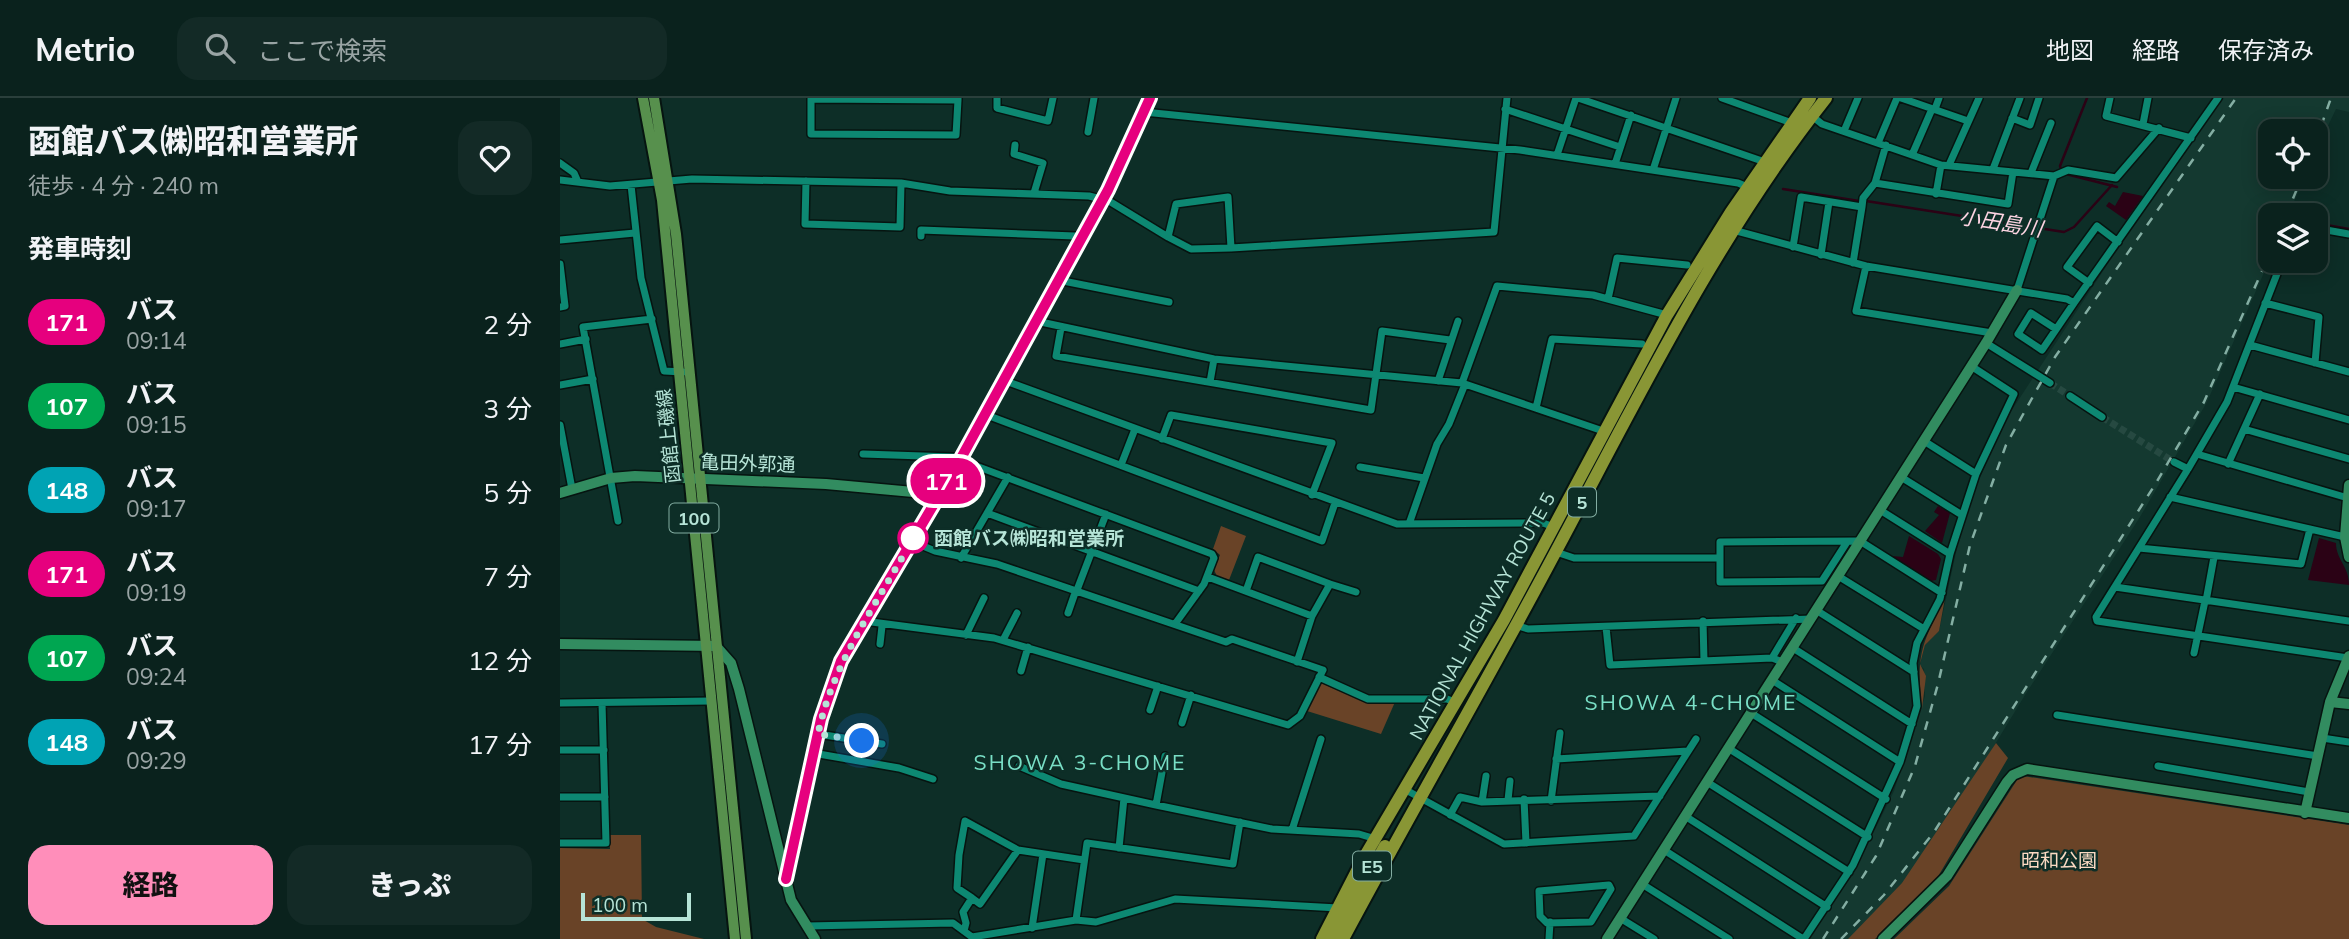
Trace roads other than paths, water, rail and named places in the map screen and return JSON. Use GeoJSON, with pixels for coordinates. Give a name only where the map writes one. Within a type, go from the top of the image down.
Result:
{"type":"FeatureCollection","features":[{"type":"Feature","properties":{"kind":"highway","name":"NATIONAL HIGHWAY ROUTE 5"},"geometry":{"type":"LineString","coordinates":[[1754,190],[1765,162],[1810,98]]}},
{"type":"Feature","properties":{"kind":"highway","name":"NATIONAL HIGHWAY ROUTE 5"},"geometry":{"type":"LineString","coordinates":[[1381,842],[1406,790],[1458,703],[1556,552],[1667,315],[1754,190],[1826,98]]}},
{"type":"Feature","properties":{"kind":"highway","name":"NATIONAL HIGHWAY ROUTE 5"},"geometry":{"type":"LineString","coordinates":[[1322,939],[1347,912],[1420,798],[1510,623],[1554,527],[1683,314],[1728,228]]}},
{"type":"Feature","properties":{"kind":"highway","name":"E5"},"geometry":{"type":"LineString","coordinates":[[1333,939],[1381,842],[1420,798]]}},
{"type":"Feature","properties":{"kind":"highway","name":"NATIONAL HIGHWAY ROUTE 5"},"geometry":{"type":"LineString","coordinates":[[1343,939],[1347,912]]}},
{"type":"Feature","properties":{"kind":"main road","name":"函館上磯線"},"geometry":{"type":"LineString","coordinates":[[652,98],[664,182],[711,646],[746,939]]}},
{"type":"Feature","properties":{"kind":"main road","name":"函館上磯線"},"geometry":{"type":"LineString","coordinates":[[711,646],[711,701],[735,939]]}},
{"type":"Feature","properties":{"kind":"street"},"geometry":{"type":"LineString","coordinates":[[998,98],[997,108],[1048,121],[1053,98]]}},
{"type":"Feature","properties":{"kind":"street"},"geometry":{"type":"LineString","coordinates":[[1088,132],[1094,98]]}},
{"type":"Feature","properties":{"kind":"street"},"geometry":{"type":"LineString","coordinates":[[786,879],[813,753],[841,661],[937,498],[956,458],[984,414],[1103,199],[1150,98]]}},
{"type":"Feature","properties":{"kind":"street"},"geometry":{"type":"LineString","coordinates":[[560,180],[631,185],[692,179],[901,183],[950,191],[1034,193],[1103,199],[1191,249],[1494,232],[1507,98]]}},
{"type":"Feature","properties":{"kind":"street"},"geometry":{"type":"LineString","coordinates":[[1557,155],[1577,98],[1765,162]]}},
{"type":"Feature","properties":{"kind":"street"},"geometry":{"type":"LineString","coordinates":[[1653,170],[1676,98]]}},
{"type":"Feature","properties":{"kind":"street"},"geometry":{"type":"LineString","coordinates":[[1722,98],[1792,123]]}},
{"type":"Feature","properties":{"kind":"street"},"geometry":{"type":"LineString","coordinates":[[1844,131],[1858,98]]}},
{"type":"Feature","properties":{"kind":"street"},"geometry":{"type":"LineString","coordinates":[[1853,262],[1863,198],[1875,183],[1882,144],[1900,98],[1968,121]]}},
{"type":"Feature","properties":{"kind":"street"},"geometry":{"type":"LineString","coordinates":[[1912,155],[1939,98]]}},
{"type":"Feature","properties":{"kind":"street"},"geometry":{"type":"LineString","coordinates":[[1937,194],[1945,165],[1979,98]]}},
{"type":"Feature","properties":{"kind":"street"},"geometry":{"type":"LineString","coordinates":[[1993,169],[2020,98]]}},
{"type":"Feature","properties":{"kind":"street"},"geometry":{"type":"LineString","coordinates":[[2012,118],[2029,125],[2039,98]]}},
{"type":"Feature","properties":{"kind":"street"},"geometry":{"type":"LineString","coordinates":[[2110,98],[2106,116],[2191,138]]}},
{"type":"Feature","properties":{"kind":"street"},"geometry":{"type":"LineString","coordinates":[[2143,124],[2148,98]]}},
{"type":"Feature","properties":{"kind":"street"},"geometry":{"type":"LineString","coordinates":[[2056,329],[2031,313],[2018,334],[2042,350],[2218,98]]}},
{"type":"Feature","properties":{"kind":"street"},"geometry":{"type":"LineString","coordinates":[[811,99],[958,99],[956,135],[811,134],[811,99]]}},
{"type":"Feature","properties":{"kind":"street"},"geometry":{"type":"LineString","coordinates":[[1505,109],[1620,147]]}},
{"type":"Feature","properties":{"kind":"street"},"geometry":{"type":"LineString","coordinates":[[1144,111],[1557,155],[1738,183],[1754,190]]}},
{"type":"Feature","properties":{"kind":"street"},"geometry":{"type":"LineString","coordinates":[[1615,164],[1631,115]]}},
{"type":"Feature","properties":{"kind":"street"},"geometry":{"type":"LineString","coordinates":[[1812,116],[1822,124],[1945,165],[2116,178],[2160,128]]}},
{"type":"Feature","properties":{"kind":"street"},"geometry":{"type":"LineString","coordinates":[[2031,173],[2051,123]]}},
{"type":"Feature","properties":{"kind":"street"},"geometry":{"type":"LineString","coordinates":[[1015,145],[1014,154],[1043,163],[1034,193]]}},
{"type":"Feature","properties":{"kind":"street"},"geometry":{"type":"LineString","coordinates":[[560,163],[574,173],[578,182]]}},
{"type":"Feature","properties":{"kind":"street"},"geometry":{"type":"LineString","coordinates":[[1875,183],[2008,204],[2013,172]]}},
{"type":"Feature","properties":{"kind":"street"},"geometry":{"type":"LineString","coordinates":[[1607,939],[1992,333],[2017,290],[2036,227],[2059,173]]}},
{"type":"Feature","properties":{"kind":"street"},"geometry":{"type":"LineString","coordinates":[[806,181],[805,224],[900,227],[901,183]]}},
{"type":"Feature","properties":{"kind":"street"},"geometry":{"type":"LineString","coordinates":[[631,185],[641,278],[664,371],[683,372]]}},
{"type":"Feature","properties":{"kind":"street"},"geometry":{"type":"LineString","coordinates":[[1168,237],[1176,204],[1228,197],[1231,248]]}},
{"type":"Feature","properties":{"kind":"street"},"geometry":{"type":"LineString","coordinates":[[1793,247],[1801,197],[1862,207]]}},
{"type":"Feature","properties":{"kind":"street"},"geometry":{"type":"LineString","coordinates":[[1821,255],[1829,202]]}},
{"type":"Feature","properties":{"kind":"street"},"geometry":{"type":"LineString","coordinates":[[2089,283],[2067,267],[2097,226],[2118,242]]}},
{"type":"Feature","properties":{"kind":"street"},"geometry":{"type":"LineString","coordinates":[[1728,228],[1866,266],[2017,290],[2067,299],[2074,303]]}},
{"type":"Feature","properties":{"kind":"street"},"geometry":{"type":"LineString","coordinates":[[920,236],[921,230],[1075,236]]}},
{"type":"Feature","properties":{"kind":"street"},"geometry":{"type":"LineString","coordinates":[[2328,230],[2349,234]]}},
{"type":"Feature","properties":{"kind":"street"},"geometry":{"type":"LineString","coordinates":[[560,240],[635,233]]}},
{"type":"Feature","properties":{"kind":"street"},"geometry":{"type":"LineString","coordinates":[[1608,299],[1617,258],[1687,265]]}},
{"type":"Feature","properties":{"kind":"street"},"geometry":{"type":"LineString","coordinates":[[560,264],[565,306],[560,307]]}},
{"type":"Feature","properties":{"kind":"street"},"geometry":{"type":"LineString","coordinates":[[1866,266],[1856,311],[1992,333]]}},
{"type":"Feature","properties":{"kind":"street"},"geometry":{"type":"LineString","coordinates":[[2277,273],[2233,387],[2197,454],[2096,617],[2101,623],[2348,659],[2330,702],[2305,813]]}},
{"type":"Feature","properties":{"kind":"street"},"geometry":{"type":"LineString","coordinates":[[1058,280],[1169,302]]}},
{"type":"Feature","properties":{"kind":"street"},"geometry":{"type":"LineString","coordinates":[[1409,524],[1497,286],[1569,292],[1667,315]]}},
{"type":"Feature","properties":{"kind":"street"},"geometry":{"type":"LineString","coordinates":[[2265,303],[2319,317],[2315,363]]}},
{"type":"Feature","properties":{"kind":"street"},"geometry":{"type":"LineString","coordinates":[[618,521],[583,327],[652,319]]}},
{"type":"Feature","properties":{"kind":"street"},"geometry":{"type":"LineString","coordinates":[[1036,321],[1214,359],[1463,384],[1611,434]]}},
{"type":"Feature","properties":{"kind":"street"},"geometry":{"type":"LineString","coordinates":[[1438,381],[1458,321]]}},
{"type":"Feature","properties":{"kind":"street"},"geometry":{"type":"LineString","coordinates":[[1061,328],[1056,356],[1371,410],[1382,331],[1450,340]]}},
{"type":"Feature","properties":{"kind":"street"},"geometry":{"type":"LineString","coordinates":[[560,344],[586,339]]}},
{"type":"Feature","properties":{"kind":"street"},"geometry":{"type":"LineString","coordinates":[[1536,408],[1552,339],[1642,344]]}},
{"type":"Feature","properties":{"kind":"street"},"geometry":{"type":"LineString","coordinates":[[1986,343],[2050,383]]}},
{"type":"Feature","properties":{"kind":"street"},"geometry":{"type":"LineString","coordinates":[[2250,345],[2349,372]]}},
{"type":"Feature","properties":{"kind":"street"},"geometry":{"type":"LineString","coordinates":[[1210,382],[1214,359]]}},
{"type":"Feature","properties":{"kind":"street"},"geometry":{"type":"LineString","coordinates":[[1664,850],[1803,939],[1849,872],[1868,837],[1900,762],[1917,706],[1914,672],[1917,643],[1942,593],[1950,554],[1976,474],[2014,394],[1971,366]]}},
{"type":"Feature","properties":{"kind":"street"},"geometry":{"type":"LineString","coordinates":[[560,385],[593,379]]}},
{"type":"Feature","properties":{"kind":"street"},"geometry":{"type":"LineString","coordinates":[[1003,380],[1397,524],[1543,523],[1554,527]]}},
{"type":"Feature","properties":{"kind":"street"},"geometry":{"type":"LineString","coordinates":[[2233,387],[2349,420]]}},
{"type":"Feature","properties":{"kind":"street"},"geometry":{"type":"LineString","coordinates":[[2228,464],[2260,394]]}},
{"type":"Feature","properties":{"kind":"street"},"geometry":{"type":"LineString","coordinates":[[2070,396],[2102,417]]}},
{"type":"Feature","properties":{"kind":"street"},"geometry":{"type":"LineString","coordinates":[[984,414],[1322,541],[1335,503]]}},
{"type":"Feature","properties":{"kind":"street"},"geometry":{"type":"LineString","coordinates":[[1162,439],[1171,415],[1332,443],[1312,495]]}},
{"type":"Feature","properties":{"kind":"street"},"geometry":{"type":"LineString","coordinates":[[560,425],[572,489]]}},
{"type":"Feature","properties":{"kind":"street"},"geometry":{"type":"LineString","coordinates":[[1121,465],[1135,429]]}},
{"type":"Feature","properties":{"kind":"street"},"geometry":{"type":"LineString","coordinates":[[2244,429],[2349,459]]}},
{"type":"Feature","properties":{"kind":"street"},"geometry":{"type":"LineString","coordinates":[[1924,441],[1976,474]]}},
{"type":"Feature","properties":{"kind":"street"},"geometry":{"type":"LineString","coordinates":[[863,454],[956,458],[1212,554],[1214,558],[1208,577],[1175,624]]}},
{"type":"Feature","properties":{"kind":"street"},"geometry":{"type":"LineString","coordinates":[[2197,454],[2348,498]]}},
{"type":"Feature","properties":{"kind":"street"},"geometry":{"type":"LineString","coordinates":[[2174,462],[2188,469]]}},
{"type":"Feature","properties":{"kind":"street"},"geometry":{"type":"LineString","coordinates":[[1360,467],[1424,478]]}},
{"type":"Feature","properties":{"kind":"street","name":"亀田外郭通"},"geometry":{"type":"LineString","coordinates":[[560,493],[611,478],[635,476],[826,484],[925,494],[937,498]]}},
{"type":"Feature","properties":{"kind":"street"},"geometry":{"type":"LineString","coordinates":[[961,558],[1008,477]]}},
{"type":"Feature","properties":{"kind":"street"},"geometry":{"type":"LineString","coordinates":[[1902,477],[1962,514]]}},
{"type":"Feature","properties":{"kind":"street"},"geometry":{"type":"LineString","coordinates":[[2349,485],[2345,537],[2349,556]]}},
{"type":"Feature","properties":{"kind":"street"},"geometry":{"type":"LineString","coordinates":[[2171,497],[2345,537]]}},
{"type":"Feature","properties":{"kind":"street"},"geometry":{"type":"LineString","coordinates":[[1880,510],[1950,554]]}},
{"type":"Feature","properties":{"kind":"street"},"geometry":{"type":"LineString","coordinates":[[987,513],[1199,591]]}},
{"type":"Feature","properties":{"kind":"street"},"geometry":{"type":"LineString","coordinates":[[1068,614],[1106,514]]}},
{"type":"Feature","properties":{"kind":"street"},"geometry":{"type":"LineString","coordinates":[[2139,548],[2301,564],[2310,529]]}},
{"type":"Feature","properties":{"kind":"street"},"geometry":{"type":"LineString","coordinates":[[864,621],[1003,640],[1291,725],[1300,716],[1323,670],[1232,639],[1226,642],[997,564],[961,558],[911,541]]}},
{"type":"Feature","properties":{"kind":"street"},"geometry":{"type":"LineString","coordinates":[[1924,629],[1836,579],[1720,582],[1720,542],[1860,541],[1942,593]]}},
{"type":"Feature","properties":{"kind":"street"},"geometry":{"type":"LineString","coordinates":[[1822,581],[1847,542]]}},
{"type":"Feature","properties":{"kind":"street"},"geometry":{"type":"LineString","coordinates":[[1556,552],[1574,558],[1720,558]]}},
{"type":"Feature","properties":{"kind":"street"},"geometry":{"type":"LineString","coordinates":[[1246,591],[1258,557],[1356,592]]}},
{"type":"Feature","properties":{"kind":"street"},"geometry":{"type":"LineString","coordinates":[[2194,653],[2214,557]]}},
{"type":"Feature","properties":{"kind":"street"},"geometry":{"type":"LineString","coordinates":[[1208,577],[1312,616]]}},
{"type":"Feature","properties":{"kind":"street"},"geometry":{"type":"LineString","coordinates":[[1297,662],[1312,616],[1330,584]]}},
{"type":"Feature","properties":{"kind":"street"},"geometry":{"type":"LineString","coordinates":[[2115,587],[2349,621]]}},
{"type":"Feature","properties":{"kind":"street"},"geometry":{"type":"LineString","coordinates":[[966,635],[984,598]]}},
{"type":"Feature","properties":{"kind":"street"},"geometry":{"type":"LineString","coordinates":[[1003,640],[1017,613]]}},
{"type":"Feature","properties":{"kind":"street"},"geometry":{"type":"LineString","coordinates":[[1510,623],[1528,629],[1606,627],[1813,615],[1914,672]]}},
{"type":"Feature","properties":{"kind":"street"},"geometry":{"type":"LineString","coordinates":[[1772,658],[1796,618]]}},
{"type":"Feature","properties":{"kind":"street"},"geometry":{"type":"LineString","coordinates":[[1703,621],[1704,661]]}},
{"type":"Feature","properties":{"kind":"street"},"geometry":{"type":"LineString","coordinates":[[880,644],[882,625]]}},
{"type":"Feature","properties":{"kind":"street"},"geometry":{"type":"LineString","coordinates":[[1606,627],[1610,666],[1772,658],[1783,662]]}},
{"type":"Feature","properties":{"kind":"street"},"geometry":{"type":"LineString","coordinates":[[560,644],[711,646],[731,663],[791,900],[815,939]]}},
{"type":"Feature","properties":{"kind":"street"},"geometry":{"type":"LineString","coordinates":[[1021,671],[1028,647]]}},
{"type":"Feature","properties":{"kind":"street"},"geometry":{"type":"LineString","coordinates":[[1793,648],[1912,724]]}},
{"type":"Feature","properties":{"kind":"street"},"geometry":{"type":"LineString","coordinates":[[1319,677],[1362,698],[1447,699],[1458,703]]}},
{"type":"Feature","properties":{"kind":"street"},"geometry":{"type":"LineString","coordinates":[[1772,680],[1900,762]]}},
{"type":"Feature","properties":{"kind":"street"},"geometry":{"type":"LineString","coordinates":[[1150,710],[1158,685]]}},
{"type":"Feature","properties":{"kind":"street"},"geometry":{"type":"LineString","coordinates":[[1182,723],[1191,695]]}},
{"type":"Feature","properties":{"kind":"street"},"geometry":{"type":"LineString","coordinates":[[560,703],[711,701]]}},
{"type":"Feature","properties":{"kind":"street"},"geometry":{"type":"LineString","coordinates":[[560,843],[606,843],[603,702]]}},
{"type":"Feature","properties":{"kind":"street"},"geometry":{"type":"LineString","coordinates":[[2330,702],[2349,704]]}},
{"type":"Feature","properties":{"kind":"street"},"geometry":{"type":"LineString","coordinates":[[1751,713],[1885,799]]}},
{"type":"Feature","properties":{"kind":"street"},"geometry":{"type":"LineString","coordinates":[[2057,715],[2318,756]]}},
{"type":"Feature","properties":{"kind":"street"},"geometry":{"type":"LineString","coordinates":[[1551,801],[1560,733]]}},
{"type":"Feature","properties":{"kind":"street"},"geometry":{"type":"LineString","coordinates":[[818,734],[882,744]]}},
{"type":"Feature","properties":{"kind":"street"},"geometry":{"type":"LineString","coordinates":[[2322,738],[2349,742]]}},
{"type":"Feature","properties":{"kind":"street"},"geometry":{"type":"LineString","coordinates":[[1292,830],[1321,740]]}},
{"type":"Feature","properties":{"kind":"street"},"geometry":{"type":"LineString","coordinates":[[1406,790],[1504,844],[1634,836],[1696,740]]}},
{"type":"Feature","properties":{"kind":"street"},"geometry":{"type":"LineString","coordinates":[[1728,748],[1868,837]]}},
{"type":"Feature","properties":{"kind":"street"},"geometry":{"type":"LineString","coordinates":[[560,750],[604,750]]}},
{"type":"Feature","properties":{"kind":"street"},"geometry":{"type":"LineString","coordinates":[[1556,759],[1688,751]]}},
{"type":"Feature","properties":{"kind":"street"},"geometry":{"type":"LineString","coordinates":[[813,753],[898,768],[933,779]]}},
{"type":"Feature","properties":{"kind":"street"},"geometry":{"type":"LineString","coordinates":[[1156,805],[1165,756]]}},
{"type":"Feature","properties":{"kind":"street"},"geometry":{"type":"LineString","coordinates":[[1019,766],[1061,784],[1156,805],[1292,830],[1359,834],[1381,842]]}},
{"type":"Feature","properties":{"kind":"street"},"geometry":{"type":"LineString","coordinates":[[2158,766],[2309,792]]}},
{"type":"Feature","properties":{"kind":"street"},"geometry":{"type":"LineString","coordinates":[[1883,939],[1947,876],[2007,782],[2020,771],[2027,769],[2349,818]]}},
{"type":"Feature","properties":{"kind":"street"},"geometry":{"type":"LineString","coordinates":[[1482,802],[1486,776]]}},
{"type":"Feature","properties":{"kind":"street"},"geometry":{"type":"LineString","coordinates":[[1508,800],[1510,781]]}},
{"type":"Feature","properties":{"kind":"street"},"geometry":{"type":"LineString","coordinates":[[1707,782],[1849,872]]}},
{"type":"Feature","properties":{"kind":"street"},"geometry":{"type":"LineString","coordinates":[[1450,815],[1460,797],[1482,802],[1660,796]]}},
{"type":"Feature","properties":{"kind":"street"},"geometry":{"type":"LineString","coordinates":[[560,797],[605,797]]}},
{"type":"Feature","properties":{"kind":"street"},"geometry":{"type":"LineString","coordinates":[[1119,848],[1124,798]]}},
{"type":"Feature","properties":{"kind":"street"},"geometry":{"type":"LineString","coordinates":[[1524,799],[1526,843]]}},
{"type":"Feature","properties":{"kind":"street"},"geometry":{"type":"LineString","coordinates":[[1685,816],[1827,906]]}},
{"type":"Feature","properties":{"kind":"street"},"geometry":{"type":"LineString","coordinates":[[1018,850],[980,904],[957,888],[965,821],[1018,850],[1084,860]]}},
{"type":"Feature","properties":{"kind":"street"},"geometry":{"type":"LineString","coordinates":[[1076,920],[1087,843],[1233,864],[1240,822]]}},
{"type":"Feature","properties":{"kind":"street"},"geometry":{"type":"LineString","coordinates":[[1032,928],[1043,854]]}},
{"type":"Feature","properties":{"kind":"street"},"geometry":{"type":"LineString","coordinates":[[1642,884],[1729,939]]}},
{"type":"Feature","properties":{"kind":"street"},"geometry":{"type":"LineString","coordinates":[[1609,885],[1611,889],[1591,922],[1550,922],[1540,916],[1539,891],[1609,885]]}},
{"type":"Feature","properties":{"kind":"street"},"geometry":{"type":"LineString","coordinates":[[964,932],[966,923],[963,912],[972,898]]}},
{"type":"Feature","properties":{"kind":"street"},"geometry":{"type":"LineString","coordinates":[[807,926],[953,923],[972,937],[1076,920],[1096,922],[1175,899],[1347,912]]}},
{"type":"Feature","properties":{"kind":"street"},"geometry":{"type":"LineString","coordinates":[[1620,918],[1654,939]]}},
{"type":"Feature","properties":{"kind":"street"},"geometry":{"type":"LineString","coordinates":[[1549,939],[1550,922]]}},
{"type":"Feature","properties":{"kind":"waterway"},"geometry":{"type":"LineString","coordinates":[[2087,98],[2060,166],[2062,173],[2117,187]]}},
{"type":"Feature","properties":{"kind":"waterway","name":"小田島川"},"geometry":{"type":"LineString","coordinates":[[1866,201],[2064,232],[2074,227],[2112,185]]}},
{"type":"Feature","properties":{"kind":"waterway","name":"小田島川"},"geometry":{"type":"LineString","coordinates":[[1783,189],[1859,201]]}},
{"type":"Feature","properties":{"kind":"waterway","name":"小田島川"},"geometry":{"type":"LineString","coordinates":[[2328,225],[2349,229]]}},
{"type":"Feature","properties":{"kind":"tunnel"},"geometry":{"type":"LineString","coordinates":[[2050,383],[2070,396]]}},
{"type":"Feature","properties":{"kind":"tunnel"},"geometry":{"type":"LineString","coordinates":[[2102,417],[2174,462]]}},
{"type":"Feature","properties":{"kind":"railway"},"geometry":{"type":"LineString","coordinates":[[1823,939],[1876,856],[1915,766],[1938,684],[1970,545],[2006,445],[2055,357],[2236,98]]}},
{"type":"Feature","properties":{"kind":"railway"},"geometry":{"type":"LineString","coordinates":[[2324,119],[2331,98]]}},
{"type":"Feature","properties":{"kind":"railway"},"geometry":{"type":"LineString","coordinates":[[2291,203],[2297,189]]}},
{"type":"Feature","properties":{"kind":"railway"},"geometry":{"type":"LineString","coordinates":[[1841,939],[1884,895],[1934,832],[2156,483],[2204,402],[2261,273]]}},
{"type":"Feature","properties":{"kind":"place","name":"函館バス㈱昭和営業所"},"geometry":{"type":"Point","coordinates":[913,538]}},
{"type":"Feature","properties":{"kind":"district","name":"SHOWA 4-CHOME"},"geometry":{"type":"Point","coordinates":[1691,702]}},
{"type":"Feature","properties":{"kind":"district","name":"SHOWA 3-CHOME"},"geometry":{"type":"Point","coordinates":[1080,762]}},
{"type":"Feature","properties":{"kind":"park label","name":"昭和公園"},"geometry":{"type":"Point","coordinates":[2059,860]}}]}
